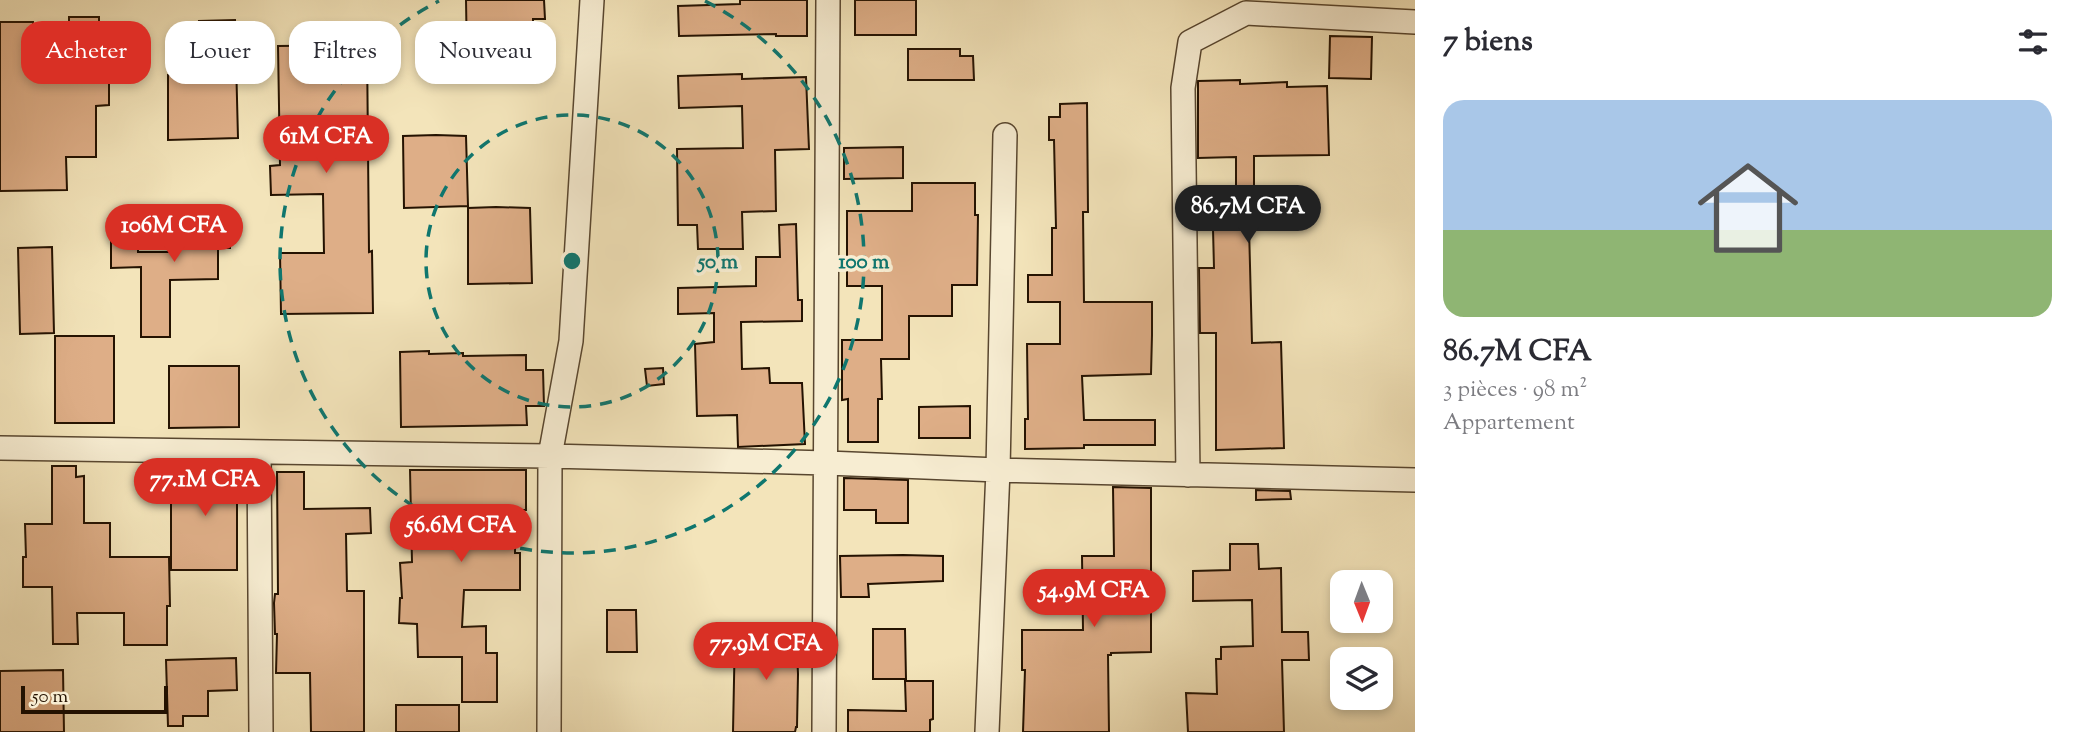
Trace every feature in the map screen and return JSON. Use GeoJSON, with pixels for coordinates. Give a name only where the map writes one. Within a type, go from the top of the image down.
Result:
{"type":"FeatureCollection","features":[{"type":"Feature","properties":{"kind":"street"},"geometry":{"type":"LineString","coordinates":[[548,732],[550,456],[570,341],[592,0]]}},
{"type":"Feature","properties":{"kind":"street"},"geometry":{"type":"LineString","coordinates":[[824,732],[828,0]]}},
{"type":"Feature","properties":{"kind":"street"},"geometry":{"type":"LineString","coordinates":[[1188,475],[1182,88],[1189,42],[1246,13],[1415,22]]}},
{"type":"Feature","properties":{"kind":"street"},"geometry":{"type":"LineString","coordinates":[[987,732],[998,470],[1004,135]]}},
{"type":"Feature","properties":{"kind":"street"},"geometry":{"type":"LineString","coordinates":[[0,448],[550,456],[1415,480]]}},
{"type":"Feature","properties":{"kind":"street"},"geometry":{"type":"LineString","coordinates":[[259,453],[261,732]]}},
{"type":"Feature","properties":{"kind":"building"},"geometry":{"type":"Polygon","coordinates":[[[466,0],[544,0],[545,19],[466,21],[466,0]]]}},
{"type":"Feature","properties":{"kind":"building"},"geometry":{"type":"Polygon","coordinates":[[[740,0],[807,0],[807,36],[679,36],[678,6],[740,4],[740,0]]]}},
{"type":"Feature","properties":{"kind":"building"},"geometry":{"type":"Polygon","coordinates":[[[855,0],[916,0],[916,35],[855,35],[855,0]]]}},
{"type":"Feature","properties":{"kind":"building"},"geometry":{"type":"Polygon","coordinates":[[[69,17],[99,17],[99,21],[69,21],[69,17]]]}},
{"type":"Feature","properties":{"kind":"building"},"geometry":{"type":"Polygon","coordinates":[[[0,22],[21,22],[21,84],[109,84],[109,105],[96,106],[96,157],[66,157],[67,190],[0,191],[0,22]]]}},
{"type":"Feature","properties":{"kind":"building"},"geometry":{"type":"Polygon","coordinates":[[[1330,36],[1372,37],[1371,79],[1329,78],[1330,36]]]}},
{"type":"Feature","properties":{"kind":"building"},"geometry":{"type":"Polygon","coordinates":[[[278,46],[289,46],[289,84],[367,84],[369,252],[372,251],[373,313],[281,314],[280,253],[324,253],[323,194],[271,195],[270,166],[280,165],[278,46]]]}},
{"type":"Feature","properties":{"kind":"building"},"geometry":{"type":"Polygon","coordinates":[[[908,49],[960,49],[960,56],[973,56],[974,80],[908,80],[908,49]]]}},
{"type":"Feature","properties":{"kind":"building"},"geometry":{"type":"Polygon","coordinates":[[[742,74],[742,79],[806,77],[809,149],[775,150],[776,211],[742,212],[743,249],[698,249],[697,225],[678,225],[677,149],[743,148],[742,106],[679,108],[678,76],[742,74]]]}},
{"type":"Feature","properties":{"kind":"building"},"geometry":{"type":"Polygon","coordinates":[[[1240,80],[1240,84],[1287,82],[1287,87],[1327,86],[1329,155],[1254,156],[1254,227],[1249,227],[1252,343],[1281,342],[1284,448],[1216,450],[1216,333],[1200,333],[1199,268],[1214,268],[1213,229],[1199,229],[1198,200],[1236,198],[1236,157],[1198,158],[1198,81],[1240,80]]]}},
{"type":"Feature","properties":{"kind":"building"},"geometry":{"type":"Polygon","coordinates":[[[168,84],[237,84],[238,138],[168,140],[168,84]]]}},
{"type":"Feature","properties":{"kind":"building"},"geometry":{"type":"Polygon","coordinates":[[[1087,103],[1088,212],[1083,212],[1084,302],[1152,302],[1152,335],[1151,374],[1082,376],[1084,420],[1155,420],[1155,445],[1084,445],[1084,448],[1025,449],[1025,419],[1028,419],[1027,344],[1060,344],[1060,302],[1028,302],[1028,275],[1052,275],[1052,228],[1056,228],[1054,140],[1049,140],[1049,117],[1060,117],[1060,104],[1087,103]]]}},
{"type":"Feature","properties":{"kind":"building"},"geometry":{"type":"Polygon","coordinates":[[[403,136],[466,136],[468,206],[404,208],[403,136]]]}},
{"type":"Feature","properties":{"kind":"building"},"geometry":{"type":"Polygon","coordinates":[[[903,147],[903,178],[844,179],[844,148],[903,147]]]}},
{"type":"Feature","properties":{"kind":"building"},"geometry":{"type":"Polygon","coordinates":[[[912,183],[975,183],[975,215],[978,215],[977,285],[952,285],[952,316],[909,316],[909,359],[881,359],[882,399],[878,399],[878,442],[848,442],[848,399],[842,400],[842,340],[882,340],[882,286],[847,286],[847,211],[912,211],[912,183]]]}},
{"type":"Feature","properties":{"kind":"building"},"geometry":{"type":"Polygon","coordinates":[[[468,208],[530,208],[532,283],[468,284],[468,208]]]}},
{"type":"Feature","properties":{"kind":"building"},"geometry":{"type":"Polygon","coordinates":[[[171,213],[231,215],[230,248],[218,248],[218,279],[170,280],[170,337],[141,337],[141,267],[111,268],[111,242],[138,241],[138,252],[170,252],[171,213]]]}},
{"type":"Feature","properties":{"kind":"building"},"geometry":{"type":"Polygon","coordinates":[[[796,224],[798,300],[802,300],[802,321],[741,322],[742,369],[769,368],[770,383],[802,383],[805,444],[738,447],[737,415],[697,416],[695,344],[714,342],[714,313],[678,314],[678,288],[756,286],[756,257],[780,257],[779,225],[796,224]]]}},
{"type":"Feature","properties":{"kind":"building"},"geometry":{"type":"Polygon","coordinates":[[[52,247],[54,333],[20,334],[18,248],[52,247]]]}},
{"type":"Feature","properties":{"kind":"building"},"geometry":{"type":"Polygon","coordinates":[[[55,336],[114,336],[114,423],[55,423],[55,336]]]}},
{"type":"Feature","properties":{"kind":"building"},"geometry":{"type":"Polygon","coordinates":[[[429,351],[429,354],[463,353],[463,356],[526,355],[526,370],[543,370],[544,406],[526,406],[527,425],[401,427],[400,352],[429,351]]]}},
{"type":"Feature","properties":{"kind":"building"},"geometry":{"type":"Polygon","coordinates":[[[169,366],[239,366],[239,427],[169,428],[169,366]]]}},
{"type":"Feature","properties":{"kind":"building"},"geometry":{"type":"Polygon","coordinates":[[[663,368],[664,384],[647,386],[645,369],[663,368]]]}},
{"type":"Feature","properties":{"kind":"building"},"geometry":{"type":"Polygon","coordinates":[[[970,406],[970,438],[919,438],[919,407],[970,406]]]}},
{"type":"Feature","properties":{"kind":"building"},"geometry":{"type":"Polygon","coordinates":[[[176,465],[237,465],[237,570],[171,570],[171,503],[176,503],[176,465]]]}},
{"type":"Feature","properties":{"kind":"building"},"geometry":{"type":"Polygon","coordinates":[[[52,466],[76,466],[76,477],[84,476],[84,523],[110,523],[110,557],[169,557],[170,606],[167,606],[167,645],[124,645],[124,613],[77,613],[78,644],[53,644],[52,587],[23,587],[25,524],[52,524],[52,466]]]}},
{"type":"Feature","properties":{"kind":"building"},"geometry":{"type":"Polygon","coordinates":[[[410,470],[526,470],[526,510],[515,510],[515,553],[520,553],[520,590],[464,590],[462,627],[486,626],[486,653],[497,653],[497,702],[462,702],[462,657],[418,657],[417,624],[399,623],[402,598],[400,563],[412,562],[410,470]]]}},
{"type":"Feature","properties":{"kind":"building"},"geometry":{"type":"Polygon","coordinates":[[[277,472],[304,472],[304,509],[370,508],[371,533],[346,534],[347,591],[364,591],[364,732],[311,732],[310,673],[276,673],[277,634],[274,603],[275,594],[278,594],[277,472]]]}},
{"type":"Feature","properties":{"kind":"building"},"geometry":{"type":"Polygon","coordinates":[[[844,478],[908,480],[908,523],[876,523],[876,510],[844,510],[844,478]]]}},
{"type":"Feature","properties":{"kind":"building"},"geometry":{"type":"Polygon","coordinates":[[[1113,487],[1151,488],[1151,652],[1108,655],[1109,732],[1023,732],[1025,670],[1022,670],[1022,630],[1083,630],[1082,556],[1114,556],[1113,487]]]}},
{"type":"Feature","properties":{"kind":"building"},"geometry":{"type":"Polygon","coordinates":[[[1256,490],[1290,491],[1291,499],[1256,500],[1256,490]]]}},
{"type":"Feature","properties":{"kind":"building"},"geometry":{"type":"Polygon","coordinates":[[[1230,544],[1258,544],[1259,569],[1281,568],[1282,632],[1308,632],[1309,660],[1282,660],[1284,732],[1188,732],[1186,693],[1217,694],[1216,659],[1221,659],[1221,647],[1253,646],[1252,600],[1193,601],[1193,571],[1230,570],[1230,544]]]}},
{"type":"Feature","properties":{"kind":"building"},"geometry":{"type":"Polygon","coordinates":[[[840,556],[943,556],[943,581],[868,584],[869,597],[841,597],[840,556]]]}},
{"type":"Feature","properties":{"kind":"building"},"geometry":{"type":"Polygon","coordinates":[[[607,610],[636,610],[637,652],[607,652],[607,610]]]}},
{"type":"Feature","properties":{"kind":"building"},"geometry":{"type":"Polygon","coordinates":[[[873,629],[905,629],[906,679],[873,679],[873,629]]]}},
{"type":"Feature","properties":{"kind":"building"},"geometry":{"type":"Polygon","coordinates":[[[735,630],[796,631],[798,674],[795,732],[733,732],[735,630]]]}},
{"type":"Feature","properties":{"kind":"building"},"geometry":{"type":"Polygon","coordinates":[[[236,658],[237,690],[208,691],[208,716],[183,716],[183,726],[168,726],[166,660],[236,658]]]}},
{"type":"Feature","properties":{"kind":"building"},"geometry":{"type":"Polygon","coordinates":[[[63,670],[64,732],[0,732],[0,671],[63,670]]]}},
{"type":"Feature","properties":{"kind":"building"},"geometry":{"type":"Polygon","coordinates":[[[905,681],[933,681],[933,719],[930,720],[930,732],[848,732],[848,710],[906,711],[905,681]]]}},
{"type":"Feature","properties":{"kind":"building"},"geometry":{"type":"Polygon","coordinates":[[[396,705],[459,705],[459,732],[396,732],[396,705]]]}}]}
